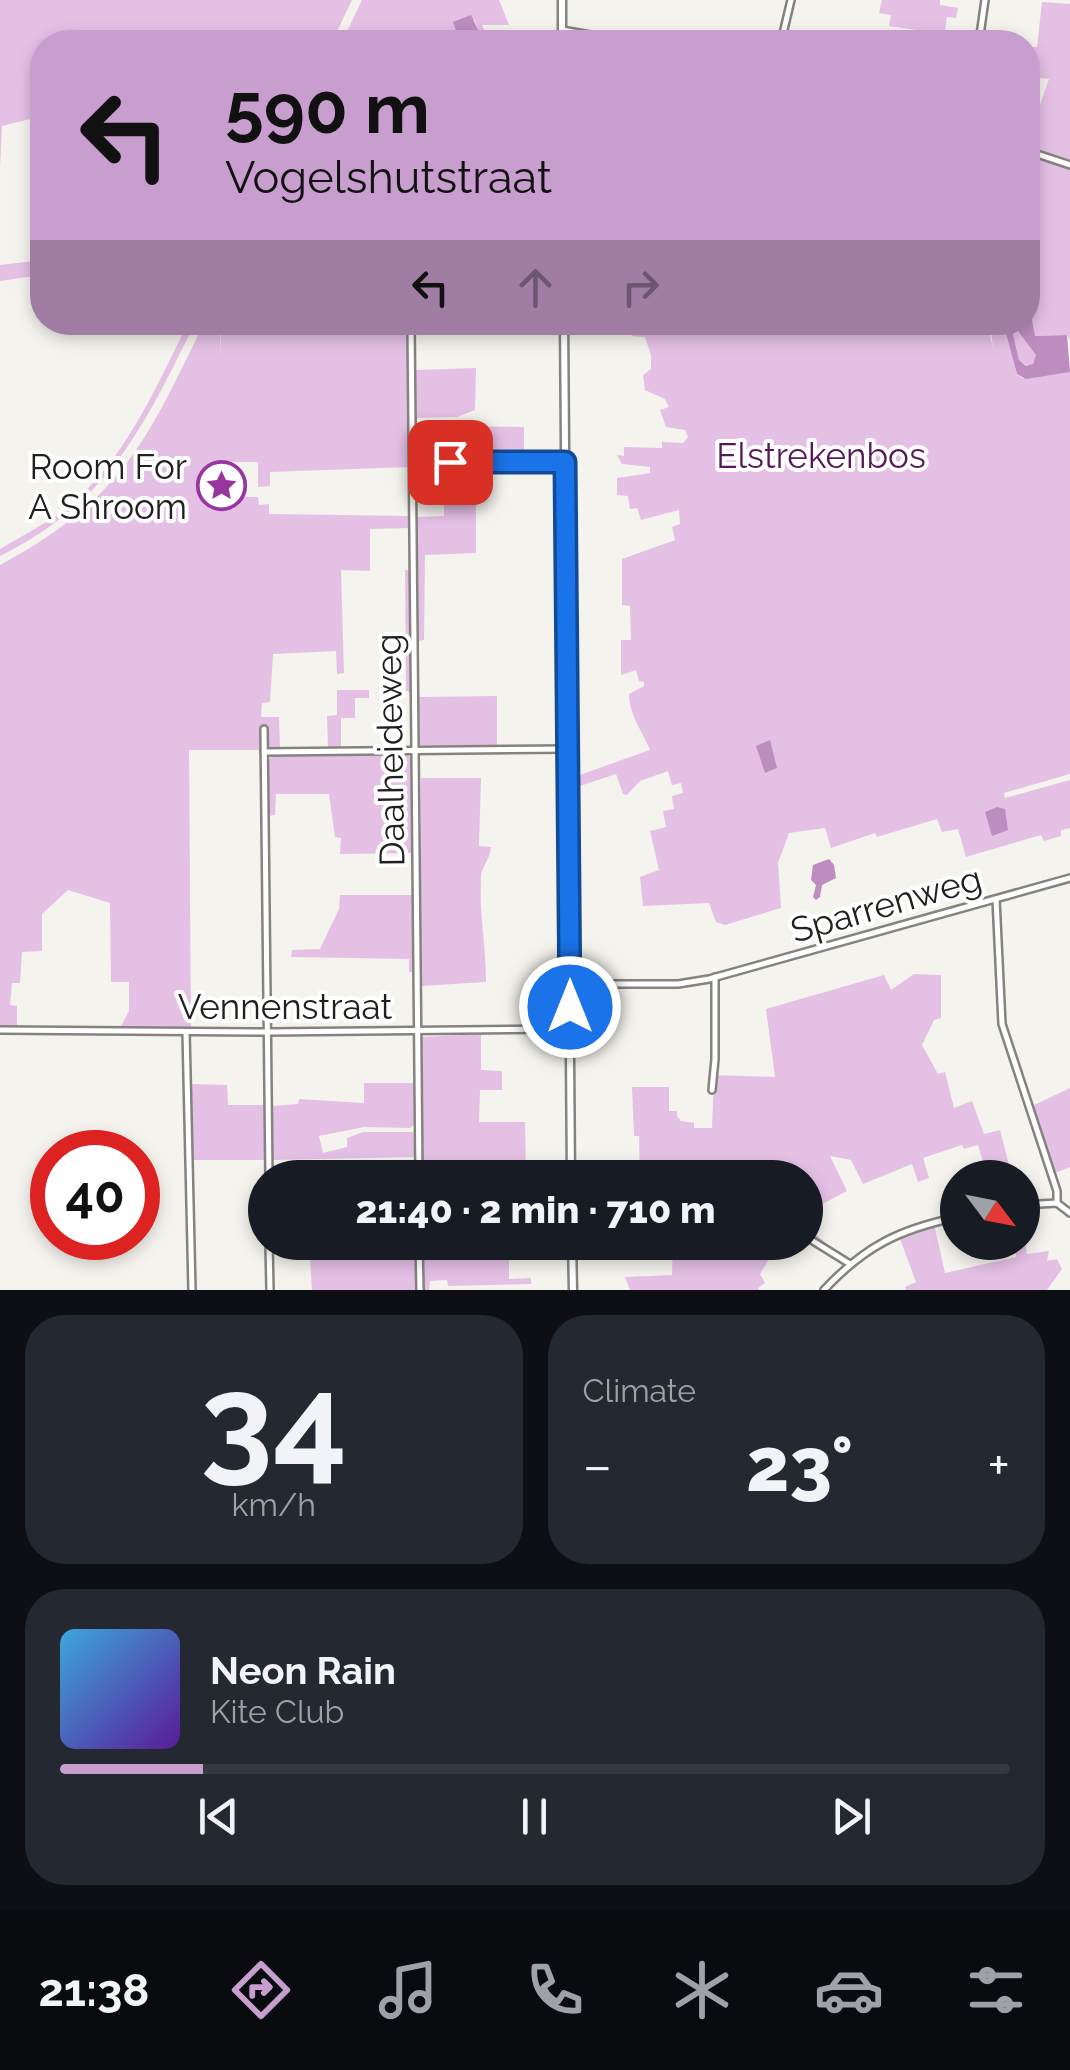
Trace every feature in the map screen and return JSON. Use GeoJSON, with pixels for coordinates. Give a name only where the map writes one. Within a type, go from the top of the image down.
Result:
{"type":"FeatureCollection","features":[{"type":"Feature","properties":{"kind":"street"},"geometry":{"type":"LineString","coordinates":[[562,0],[562,30]]}},
{"type":"Feature","properties":{"kind":"street"},"geometry":{"type":"LineString","coordinates":[[785,30],[791,0]]}},
{"type":"Feature","properties":{"kind":"street"},"geometry":{"type":"LineString","coordinates":[[981,30],[985,0]]}},
{"type":"Feature","properties":{"kind":"street"},"geometry":{"type":"LineString","coordinates":[[1040,155],[1070,165]]}},
{"type":"Feature","properties":{"kind":"street","name":"Daalheideweg"},"geometry":{"type":"LineString","coordinates":[[411,335],[419,1160]]}},
{"type":"Feature","properties":{"kind":"street"},"geometry":{"type":"LineString","coordinates":[[564,335],[572,1160]]}},
{"type":"Feature","properties":{"kind":"street"},"geometry":{"type":"LineString","coordinates":[[413,462],[565,462]]}},
{"type":"Feature","properties":{"kind":"street"},"geometry":{"type":"LineString","coordinates":[[264,729],[269,1160]]}},
{"type":"Feature","properties":{"kind":"street"},"geometry":{"type":"LineString","coordinates":[[264,752],[568,749]]}},
{"type":"Feature","properties":{"kind":"street","name":"Sparrenweg"},"geometry":{"type":"LineString","coordinates":[[570,984],[678,984],[714,978],[1070,878]]}},
{"type":"Feature","properties":{"kind":"street"},"geometry":{"type":"LineString","coordinates":[[996,898],[1002,1024],[1057,1202],[1070,1213]]}},
{"type":"Feature","properties":{"kind":"street"},"geometry":{"type":"LineString","coordinates":[[712,1090],[714,978]]}},
{"type":"Feature","properties":{"kind":"street","name":"Vennenstraat"},"geometry":{"type":"LineString","coordinates":[[0,1030],[570,1029]]}},
{"type":"Feature","properties":{"kind":"street"},"geometry":{"type":"LineString","coordinates":[[186,1032],[192,1290]]}},
{"type":"Feature","properties":{"kind":"street"},"geometry":{"type":"LineString","coordinates":[[1040,1203],[1057,1202]]}},
{"type":"Feature","properties":{"kind":"street"},"geometry":{"type":"LineString","coordinates":[[824,1290],[850,1264],[897,1234],[940,1223]]}},
{"type":"Feature","properties":{"kind":"street"},"geometry":{"type":"LineString","coordinates":[[823,1247],[850,1264]]}},
{"type":"Feature","properties":{"kind":"street"},"geometry":{"type":"LineString","coordinates":[[269,1260],[270,1290]]}},
{"type":"Feature","properties":{"kind":"street"},"geometry":{"type":"LineString","coordinates":[[420,1260],[420,1290]]}},
{"type":"Feature","properties":{"kind":"street"},"geometry":{"type":"LineString","coordinates":[[572,1260],[572,1290]]}},
{"type":"Feature","properties":{"kind":"green space"},"geometry":{"type":"Polygon","coordinates":[[[0,0],[352,0],[338,30],[30,30],[30,119],[2,126],[0,168],[0,0]]]}},
{"type":"Feature","properties":{"kind":"green space"},"geometry":{"type":"Polygon","coordinates":[[[362,0],[499,0],[509,25],[482,25],[484,30],[478,30],[474,19],[468,30],[348,30],[362,0]]]}},
{"type":"Feature","properties":{"kind":"green space"},"geometry":{"type":"Polygon","coordinates":[[[882,0],[940,0],[940,5],[958,8],[956,18],[947,17],[945,30],[889,26],[891,15],[879,13],[882,0]]]}},
{"type":"Feature","properties":{"kind":"green space"},"geometry":{"type":"Polygon","coordinates":[[[1042,2],[1070,4],[1070,161],[1040,152],[1040,105],[1049,79],[1040,78],[1042,2]]]}},
{"type":"Feature","properties":{"kind":"green space"},"geometry":{"type":"Polygon","coordinates":[[[1040,158],[1070,169],[1070,340],[1067,335],[1034,336],[1040,335],[1040,158]]]}},
{"type":"Feature","properties":{"kind":"green space"},"geometry":{"type":"Polygon","coordinates":[[[30,261],[30,277],[0,281],[0,265],[30,261]]]}},
{"type":"Feature","properties":{"kind":"green space"},"geometry":{"type":"Polygon","coordinates":[[[182,335],[189,335],[139,428],[96,486],[38,535],[0,556],[0,549],[60,513],[102,473],[135,426],[182,335]]]}},
{"type":"Feature","properties":{"kind":"green space"},"geometry":{"type":"Polygon","coordinates":[[[198,335],[220,335],[221,358],[221,335],[409,335],[410,467],[270,472],[270,486],[258,487],[258,462],[218,462],[218,496],[258,497],[259,505],[269,504],[269,514],[410,516],[410,528],[370,529],[370,571],[341,570],[344,673],[337,674],[336,651],[273,654],[270,702],[262,703],[261,717],[279,717],[280,748],[269,749],[267,726],[262,726],[262,750],[189,750],[191,1028],[120,1028],[129,1011],[129,982],[111,982],[110,903],[68,890],[42,914],[42,951],[22,952],[20,983],[12,983],[10,1005],[17,1006],[17,1025],[0,1025],[0,565],[41,541],[103,491],[126,464],[165,402],[198,335]]]}},
{"type":"Feature","properties":{"kind":"green space","name":"Elstrekenbos"},"geometry":{"type":"Polygon","coordinates":[[[990,335],[993,348],[991,335],[1006,335],[1017,374],[1022,378],[1070,372],[1070,774],[1004,793],[1005,798],[1070,780],[1070,828],[1061,830],[1061,836],[1044,841],[1041,835],[966,857],[958,829],[942,832],[937,819],[831,848],[825,828],[789,833],[778,863],[781,908],[725,925],[716,922],[709,903],[643,906],[640,877],[659,870],[650,831],[666,827],[663,811],[674,809],[672,796],[683,793],[681,783],[672,785],[668,771],[640,781],[627,795],[623,794],[616,774],[574,788],[574,777],[650,750],[634,716],[629,694],[644,686],[644,682],[639,681],[636,670],[621,675],[621,640],[631,640],[630,606],[622,605],[622,559],[675,540],[672,527],[680,524],[679,510],[641,520],[637,508],[630,509],[628,496],[617,495],[617,478],[650,473],[650,467],[622,464],[617,455],[624,456],[624,447],[662,448],[662,442],[683,443],[688,437],[685,430],[666,427],[660,410],[669,407],[665,399],[645,390],[643,375],[651,369],[651,355],[645,337],[632,336],[990,335]]]}},
{"type":"Feature","properties":{"kind":"green space"},"geometry":{"type":"Polygon","coordinates":[[[1013,335],[1022,335],[1037,355],[1033,364],[1027,366],[1019,360],[1013,335]]]}},
{"type":"Feature","properties":{"kind":"green space"},"geometry":{"type":"Polygon","coordinates":[[[476,368],[475,410],[457,417],[416,418],[416,370],[476,368]]]}},
{"type":"Feature","properties":{"kind":"green space"},"geometry":{"type":"Polygon","coordinates":[[[419,426],[524,427],[524,460],[418,459],[415,431],[419,426]]]}},
{"type":"Feature","properties":{"kind":"green space"},"geometry":{"type":"Polygon","coordinates":[[[421,466],[476,466],[476,553],[425,555],[424,640],[418,641],[417,517],[444,516],[444,493],[416,492],[416,470],[421,466]]]}},
{"type":"Feature","properties":{"kind":"green space"},"geometry":{"type":"Polygon","coordinates":[[[405,570],[411,570],[412,692],[406,691],[405,570]]]}},
{"type":"Feature","properties":{"kind":"green space"},"geometry":{"type":"Polygon","coordinates":[[[337,690],[369,690],[369,698],[355,698],[355,718],[341,718],[341,747],[328,747],[327,716],[337,715],[337,690]]]}},
{"type":"Feature","properties":{"kind":"green space"},"geometry":{"type":"Polygon","coordinates":[[[497,696],[497,745],[420,745],[419,697],[497,696]]]}},
{"type":"Feature","properties":{"kind":"green space"},"geometry":{"type":"Polygon","coordinates":[[[408,755],[413,760],[413,853],[340,854],[341,838],[335,837],[329,794],[276,794],[275,815],[268,816],[267,762],[272,756],[408,755]]]}},
{"type":"Feature","properties":{"kind":"green space"},"geometry":{"type":"Polygon","coordinates":[[[421,778],[481,778],[479,846],[491,847],[481,877],[486,982],[421,986],[421,778]]]}},
{"type":"Feature","properties":{"kind":"green space"},"geometry":{"type":"Polygon","coordinates":[[[340,895],[413,895],[414,972],[409,972],[409,959],[291,957],[292,950],[320,949],[339,909],[340,895]]]}},
{"type":"Feature","properties":{"kind":"green space"},"geometry":{"type":"Polygon","coordinates":[[[914,974],[941,975],[941,1018],[934,1020],[922,1045],[938,1074],[945,1072],[954,1108],[972,1101],[984,1134],[1000,1130],[1008,1160],[982,1160],[978,1145],[964,1149],[962,1145],[923,1158],[929,1178],[918,1182],[912,1164],[863,1184],[851,1160],[830,1156],[847,1191],[823,1204],[823,1160],[640,1160],[639,1136],[634,1136],[632,1087],[669,1087],[669,1111],[677,1111],[681,1121],[694,1123],[694,1128],[712,1128],[714,1075],[775,1077],[766,1009],[884,975],[891,990],[914,974]]]}},
{"type":"Feature","properties":{"kind":"green space"},"geometry":{"type":"Polygon","coordinates":[[[481,1034],[481,1070],[502,1071],[502,1090],[480,1090],[479,1122],[525,1122],[526,1160],[423,1160],[422,1037],[481,1034]]]}},
{"type":"Feature","properties":{"kind":"green space"},"geometry":{"type":"Polygon","coordinates":[[[364,1083],[416,1083],[416,1123],[410,1128],[364,1127],[319,1136],[323,1153],[347,1147],[347,1138],[363,1132],[412,1132],[415,1157],[272,1160],[272,1106],[298,1104],[299,1099],[364,1103],[364,1083]]]}},
{"type":"Feature","properties":{"kind":"green space"},"geometry":{"type":"Polygon","coordinates":[[[191,1084],[227,1085],[228,1105],[266,1105],[266,1160],[191,1160],[191,1084]]]}},
{"type":"Feature","properties":{"kind":"green space"},"geometry":{"type":"Polygon","coordinates":[[[1070,1088],[1070,1167],[1055,1173],[1030,1107],[1070,1088]]]}},
{"type":"Feature","properties":{"kind":"green space"},"geometry":{"type":"Polygon","coordinates":[[[934,1224],[945,1273],[1003,1260],[1040,1260],[1040,1252],[1049,1251],[1047,1261],[1057,1259],[1062,1269],[1047,1290],[906,1290],[916,1282],[899,1236],[934,1224]]]}},
{"type":"Feature","properties":{"kind":"green space"},"geometry":{"type":"Polygon","coordinates":[[[310,1260],[416,1260],[417,1290],[312,1290],[310,1260]]]}},
{"type":"Feature","properties":{"kind":"green space"},"geometry":{"type":"Polygon","coordinates":[[[423,1260],[509,1260],[509,1279],[531,1278],[531,1284],[448,1286],[447,1280],[430,1281],[429,1290],[423,1290],[423,1260]]]}},
{"type":"Feature","properties":{"kind":"green space"},"geometry":{"type":"Polygon","coordinates":[[[672,1260],[768,1260],[760,1274],[765,1283],[759,1290],[630,1290],[625,1277],[672,1275],[672,1260]]]}},
{"type":"Feature","properties":{"kind":"shaded area"},"geometry":{"type":"Polygon","coordinates":[[[471,15],[478,30],[456,30],[453,22],[471,15]]]}},
{"type":"Feature","properties":{"kind":"shaded area"},"geometry":{"type":"Polygon","coordinates":[[[1006,335],[1013,335],[1019,360],[1026,366],[1033,364],[1036,355],[1021,335],[1067,335],[1070,372],[1026,379],[1017,374],[1006,335]]]}},
{"type":"Feature","properties":{"kind":"shaded area"},"geometry":{"type":"Polygon","coordinates":[[[770,740],[777,768],[765,773],[756,746],[770,740]]]}},
{"type":"Feature","properties":{"kind":"shaded area"},"geometry":{"type":"Polygon","coordinates":[[[997,807],[1005,809],[1008,830],[992,836],[985,812],[997,807]]]}},
{"type":"Feature","properties":{"kind":"shaded area"},"geometry":{"type":"Polygon","coordinates":[[[829,859],[836,878],[822,885],[816,900],[816,885],[811,880],[813,865],[829,859]]]}},
{"type":"Feature","properties":{"kind":"place","name":"Room For A Shroom"},"geometry":{"type":"Point","coordinates":[222,486]}},
{"type":"Feature","properties":{"kind":"route"},"geometry":{"type":"LineString","coordinates":[[450,462],[565,462],[570,1007]]}}]}
